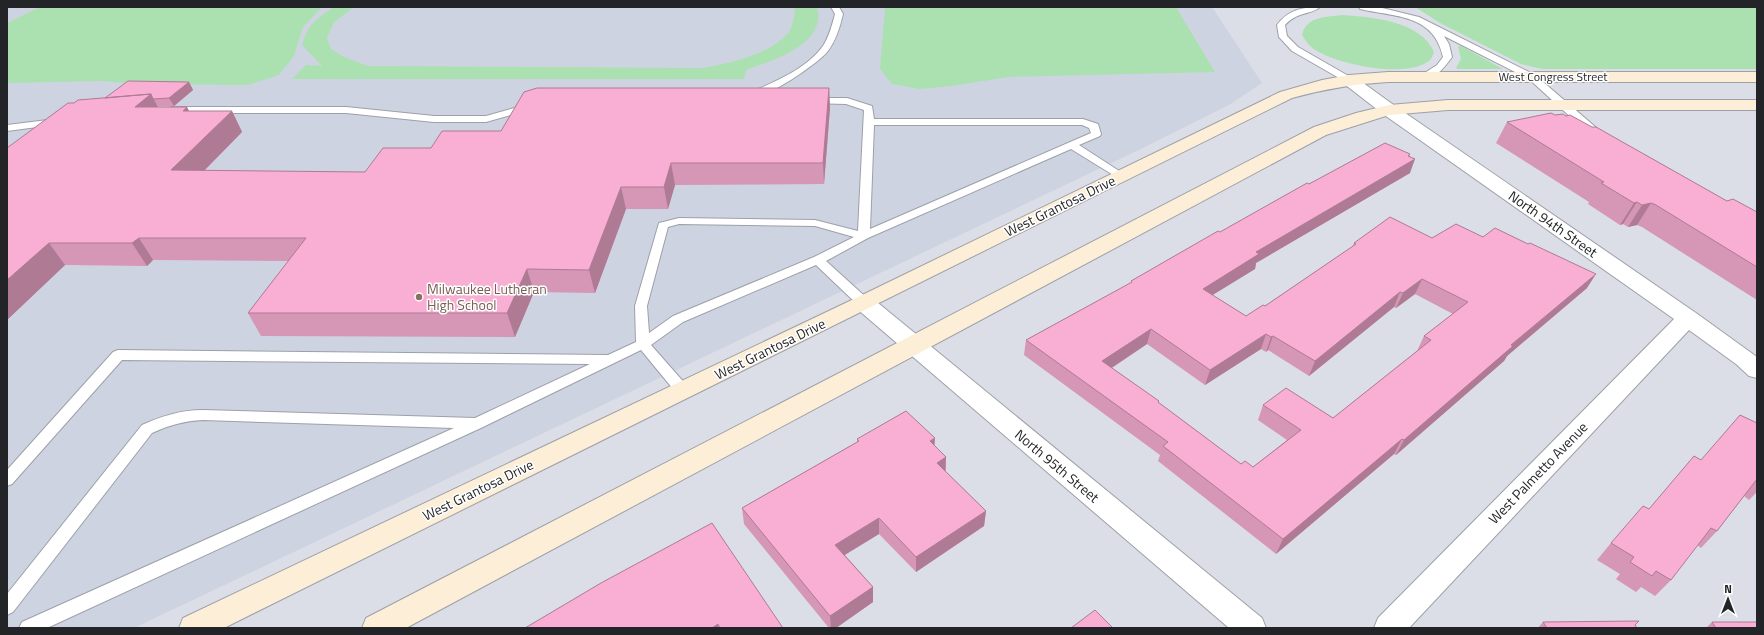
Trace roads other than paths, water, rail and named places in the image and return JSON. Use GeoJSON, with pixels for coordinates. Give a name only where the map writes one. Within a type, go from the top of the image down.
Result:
{"type":"FeatureCollection","features":[{"type":"Feature","properties":{"kind":"street","name":"West Congress Street"},"geometry":{"type":"LineString","coordinates":[[1349,80],[1426,76],[1757,77]]}},
{"type":"Feature","properties":{"kind":"street","name":"North 94th Street"},"geometry":{"type":"LineString","coordinates":[[1349,80],[1389,110],[1688,318],[1744,358],[1757,370]]}},
{"type":"Feature","properties":{"kind":"street","name":"West Grantosa Drive"},"geometry":{"type":"LineString","coordinates":[[194,628],[864,303],[1286,95],[1322,85],[1349,80]]}},
{"type":"Feature","properties":{"kind":"street"},"geometry":{"type":"LineString","coordinates":[[377,628],[914,346],[1320,130],[1362,116],[1389,110],[1448,106],[1757,105]]}},
{"type":"Feature","properties":{"kind":"street","name":"North 95th Street"},"geometry":{"type":"LineString","coordinates":[[864,303],[1251,628]]}},
{"type":"Feature","properties":{"kind":"street","name":"West Palmetto Avenue"},"geometry":{"type":"LineString","coordinates":[[1389,628],[1688,318]]}},
{"type":"Feature","properties":{"kind":"lane"},"geometry":{"type":"LineString","coordinates":[[764,101],[741,101],[804,67],[825,49],[834,30],[839,14],[835,7]]}},
{"type":"Feature","properties":{"kind":"lane"},"geometry":{"type":"LineString","coordinates":[[1316,7],[1303,9],[1288,16],[1281,26],[1283,37],[1295,49],[1349,80]]}},
{"type":"Feature","properties":{"kind":"lane"},"geometry":{"type":"LineString","coordinates":[[1363,7],[1398,13],[1418,20],[1532,77],[1580,120],[1605,138]]}},
{"type":"Feature","properties":{"kind":"lane"},"geometry":{"type":"LineString","coordinates":[[1426,76],[1440,67],[1448,57],[1448,47],[1433,27]]}},
{"type":"Feature","properties":{"kind":"lane"},"geometry":{"type":"LineString","coordinates":[[803,101],[847,102],[869,108],[864,236]]}},
{"type":"Feature","properties":{"kind":"lane"},"geometry":{"type":"LineString","coordinates":[[162,111],[346,110],[434,119],[486,119],[539,104]]}},
{"type":"Feature","properties":{"kind":"lane"},"geometry":{"type":"LineString","coordinates":[[7,128],[63,121]]}},
{"type":"Feature","properties":{"kind":"lane"},"geometry":{"type":"LineString","coordinates":[[28,628],[478,423],[643,344],[678,319],[818,260],[864,236],[1096,134],[1094,126],[1083,122],[869,122]]}},
{"type":"Feature","properties":{"kind":"lane"},"geometry":{"type":"LineString","coordinates":[[1072,145],[1122,176]]}},
{"type":"Feature","properties":{"kind":"lane"},"geometry":{"type":"LineString","coordinates":[[682,391],[643,344],[641,306],[663,225],[679,221],[815,223],[864,236]]}},
{"type":"Feature","properties":{"kind":"lane"},"geometry":{"type":"LineString","coordinates":[[818,260],[864,303]]}},
{"type":"Feature","properties":{"kind":"lane"},"geometry":{"type":"LineString","coordinates":[[7,480],[118,355],[609,359]]}},
{"type":"Feature","properties":{"kind":"lane"},"geometry":{"type":"LineString","coordinates":[[7,607],[147,429],[166,420],[185,415],[203,415],[478,423]]}},
{"type":"Feature","properties":{"kind":"place","name":"Milwaukee Lutheran High School"},"geometry":{"type":"Point","coordinates":[419,297]}}]}
